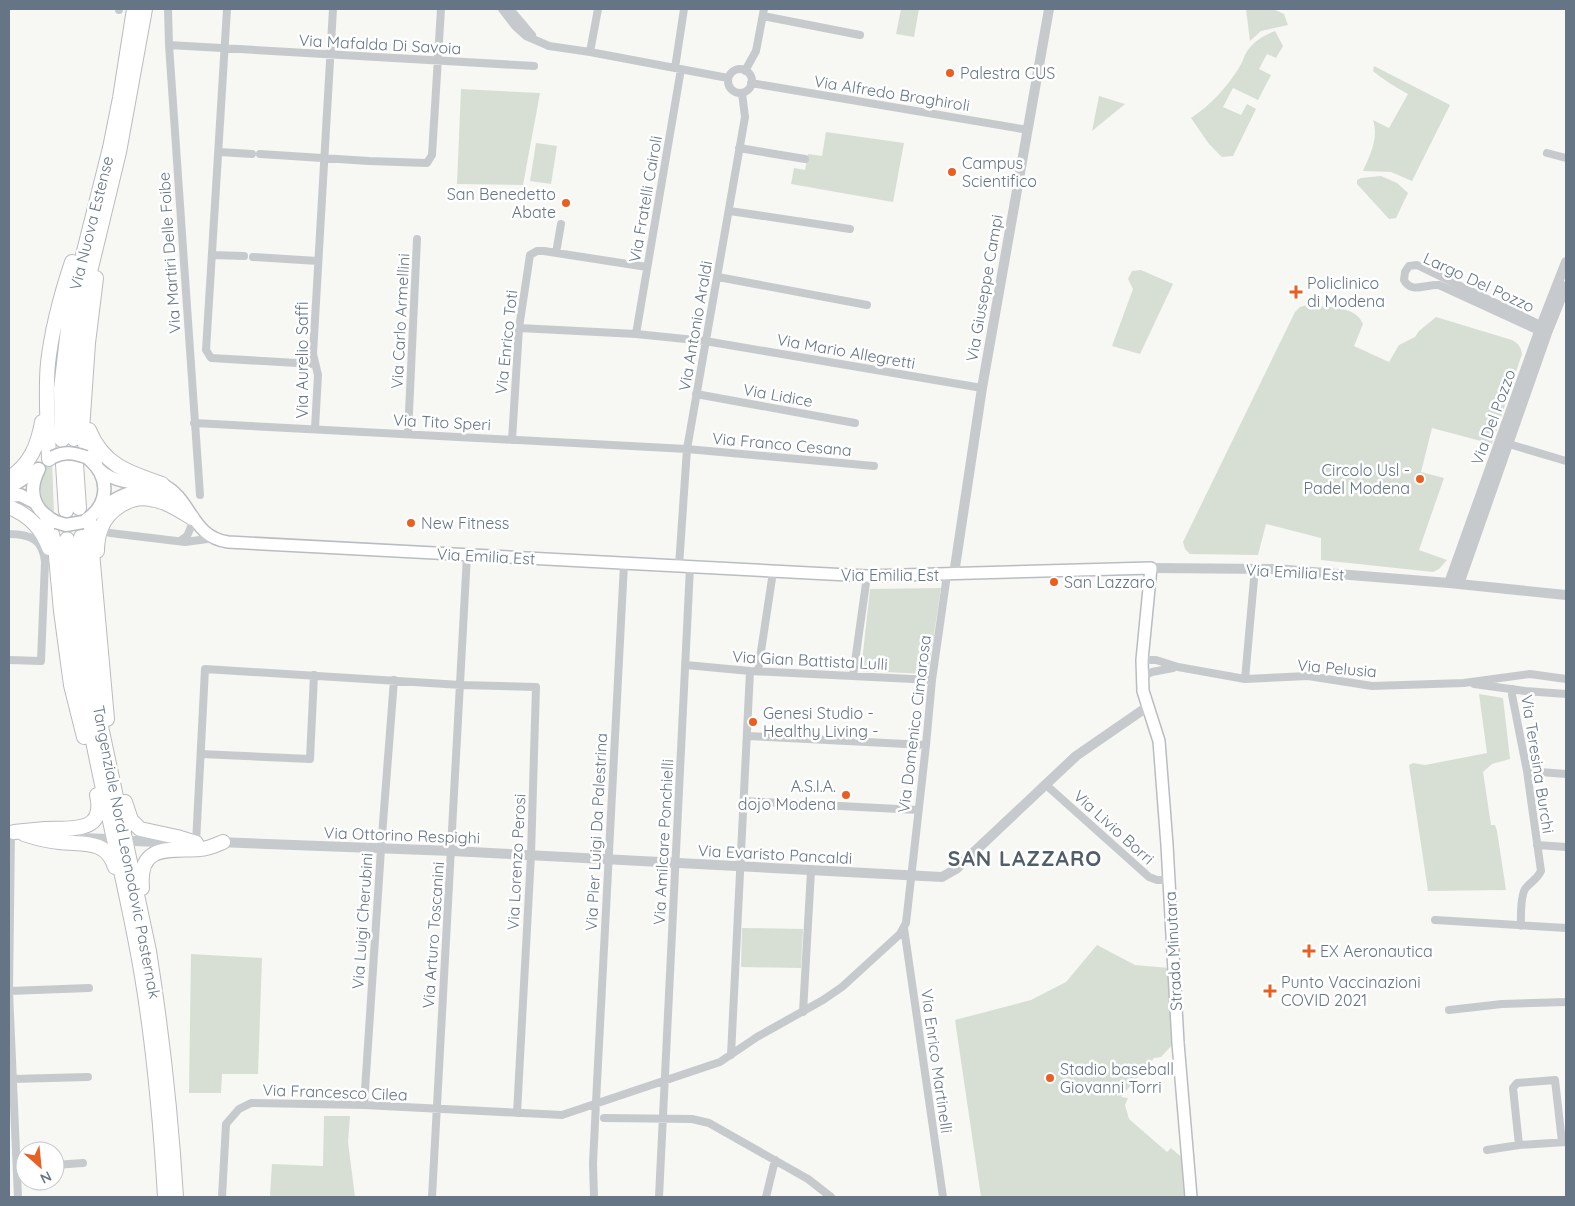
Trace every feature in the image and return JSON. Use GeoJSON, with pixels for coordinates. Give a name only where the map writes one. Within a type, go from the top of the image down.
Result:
{"type":"FeatureCollection","features":[{"type":"Feature","properties":{"kind":"highway","name":"Via Nuova Estense"},"geometry":{"type":"LineString","coordinates":[[68,440],[78,333],[107,180],[134,9]]}},
{"type":"Feature","properties":{"kind":"highway","name":"Via Nuova Estense"},"geometry":{"type":"LineString","coordinates":[[107,180],[130,99],[145,9]]}},
{"type":"Feature","properties":{"kind":"highway"},"geometry":{"type":"LineString","coordinates":[[9,478],[25,464],[37,447],[47,391],[52,337],[63,288],[82,232],[107,180]]}},
{"type":"Feature","properties":{"kind":"highway"},"geometry":{"type":"LineString","coordinates":[[70,463],[83,437],[88,343],[107,180]]}},
{"type":"Feature","properties":{"kind":"highway"},"geometry":{"type":"LineString","coordinates":[[47,391],[70,463],[83,514],[107,708],[101,751]]}},
{"type":"Feature","properties":{"kind":"highway"},"geometry":{"type":"LineString","coordinates":[[84,405],[90,433],[104,455],[123,470],[162,484]]}},
{"type":"Feature","properties":{"kind":"highway"},"geometry":{"type":"LineString","coordinates":[[100,642],[96,556],[100,529],[105,520],[121,505],[133,499],[148,498],[163,502],[193,519]]}},
{"type":"Feature","properties":{"kind":"highway"},"geometry":{"type":"LineString","coordinates":[[9,507],[26,515],[43,533],[57,575]]}},
{"type":"Feature","properties":{"kind":"highway"},"geometry":{"type":"LineString","coordinates":[[11,832],[82,828],[92,822],[99,811],[81,723],[71,685],[51,520]]}},
{"type":"Feature","properties":{"kind":"highway","name":"Tangenziale Nord Leonodovic Pasternak"},"geometry":{"type":"LineString","coordinates":[[74,538],[83,596],[101,751],[135,938],[153,1051],[162,1138],[165,1197]]}},
{"type":"Feature","properties":{"kind":"highway"},"geometry":{"type":"LineString","coordinates":[[67,657],[78,701],[101,751],[118,779],[128,814],[136,826],[147,832],[177,837],[196,843]]}},
{"type":"Feature","properties":{"kind":"highway","name":"Tangenziale Nord Leonodovic Pasternak"},"geometry":{"type":"LineString","coordinates":[[101,751],[149,951],[164,1057],[176,1197]]}},
{"type":"Feature","properties":{"kind":"highway"},"geometry":{"type":"LineString","coordinates":[[11,832],[46,840],[94,844],[110,854],[135,938]]}},
{"type":"Feature","properties":{"kind":"highway"},"geometry":{"type":"LineString","coordinates":[[149,951],[141,875],[146,861],[157,852],[166,850],[203,850],[223,842]]}},
{"type":"Feature","properties":{"kind":"main road"},"geometry":{"type":"LineString","coordinates":[[36,504],[33,485],[70,463]]}},
{"type":"Feature","properties":{"kind":"main road"},"geometry":{"type":"LineString","coordinates":[[70,463],[104,480],[103,498],[83,514]]}},
{"type":"Feature","properties":{"kind":"main road"},"geometry":{"type":"LineString","coordinates":[[9,488],[22,480],[70,463],[118,480],[162,484],[175,491],[202,530],[214,538]]}},
{"type":"Feature","properties":{"kind":"main road"},"geometry":{"type":"LineString","coordinates":[[9,496],[20,495],[36,504],[51,520],[66,525],[118,496],[126,493],[147,491],[167,496],[193,519]]}},
{"type":"Feature","properties":{"kind":"main road","name":"Via Emilia Est"},"geometry":{"type":"LineString","coordinates":[[214,538],[228,542],[866,576],[1151,568]]}},
{"type":"Feature","properties":{"kind":"main road","name":"Strada Minutara"},"geometry":{"type":"LineString","coordinates":[[1151,568],[1142,677],[1147,707],[1159,740],[1178,1043],[1192,1197]]}},
{"type":"Feature","properties":{"kind":"street","name":"Via Martiri Delle Foibe"},"geometry":{"type":"LineString","coordinates":[[168,9],[200,495]]}},
{"type":"Feature","properties":{"kind":"street"},"geometry":{"type":"LineString","coordinates":[[228,9],[206,350],[211,358],[314,364]]}},
{"type":"Feature","properties":{"kind":"street","name":"Via Aurelio Saffi"},"geometry":{"type":"LineString","coordinates":[[316,428],[318,374],[312,354],[333,9]]}},
{"type":"Feature","properties":{"kind":"street"},"geometry":{"type":"LineString","coordinates":[[260,154],[324,159],[427,163],[432,155],[442,9]]}},
{"type":"Feature","properties":{"kind":"street"},"geometry":{"type":"LineString","coordinates":[[502,9],[515,26],[526,36],[549,46],[728,78]]}},
{"type":"Feature","properties":{"kind":"street"},"geometry":{"type":"LineString","coordinates":[[510,9],[528,32],[543,44]]}},
{"type":"Feature","properties":{"kind":"street"},"geometry":{"type":"LineString","coordinates":[[590,52],[598,9]]}},
{"type":"Feature","properties":{"kind":"street","name":"Via Fratelli Cairoli"},"geometry":{"type":"LineString","coordinates":[[636,334],[678,68],[684,9]]}},
{"type":"Feature","properties":{"kind":"street","name":"Via Giuseppe Campi"},"geometry":{"type":"LineString","coordinates":[[951,574],[1049,9]]}},
{"type":"Feature","properties":{"kind":"street"},"geometry":{"type":"LineString","coordinates":[[745,71],[756,50],[763,12],[860,35]]}},
{"type":"Feature","properties":{"kind":"street","name":"Via Mafalda Di Savoia"},"geometry":{"type":"LineString","coordinates":[[169,45],[534,66]]}},
{"type":"Feature","properties":{"kind":"street"},"geometry":{"type":"LineString","coordinates":[[735,70],[745,71],[750,75],[750,87],[742,93],[732,91],[728,85],[728,78],[735,70]]}},
{"type":"Feature","properties":{"kind":"street","name":"Via Alfredo Braghiroli"},"geometry":{"type":"LineString","coordinates":[[751,83],[1028,130]]}},
{"type":"Feature","properties":{"kind":"street","name":"Via Antonio Araldi"},"geometry":{"type":"LineString","coordinates":[[685,566],[687,449],[745,117],[742,93]]}},
{"type":"Feature","properties":{"kind":"street"},"geometry":{"type":"LineString","coordinates":[[740,148],[805,159]]}},
{"type":"Feature","properties":{"kind":"street"},"geometry":{"type":"LineString","coordinates":[[218,152],[252,154]]}},
{"type":"Feature","properties":{"kind":"street"},"geometry":{"type":"LineString","coordinates":[[1547,153],[1566,158]]}},
{"type":"Feature","properties":{"kind":"street"},"geometry":{"type":"LineString","coordinates":[[730,211],[850,229]]}},
{"type":"Feature","properties":{"kind":"street"},"geometry":{"type":"LineString","coordinates":[[561,224],[556,253],[647,266]]}},
{"type":"Feature","properties":{"kind":"street","name":"Via Carlo Armellini"},"geometry":{"type":"LineString","coordinates":[[408,434],[418,239]]}},
{"type":"Feature","properties":{"kind":"street","name":"Via Enrico Toti"},"geometry":{"type":"LineString","coordinates":[[512,440],[519,328],[530,256],[537,251],[556,253]]}},
{"type":"Feature","properties":{"kind":"street"},"geometry":{"type":"LineString","coordinates":[[212,255],[244,256]]}},
{"type":"Feature","properties":{"kind":"street"},"geometry":{"type":"LineString","coordinates":[[253,257],[318,261]]}},
{"type":"Feature","properties":{"kind":"street","name":"Via Del Pozzo"},"geometry":{"type":"LineString","coordinates":[[1454,583],[1505,442],[1566,262]]}},
{"type":"Feature","properties":{"kind":"street","name":"Largo Del Pozzo"},"geometry":{"type":"LineString","coordinates":[[1410,266],[1417,266],[1544,330],[1438,285],[1425,285],[1414,288],[1409,286],[1404,280],[1405,272],[1410,266]]}},
{"type":"Feature","properties":{"kind":"street"},"geometry":{"type":"LineString","coordinates":[[718,277],[867,305]]}},
{"type":"Feature","properties":{"kind":"street","name":"Via Del Pozzo"},"geometry":{"type":"LineString","coordinates":[[1544,330],[1566,286]]}},
{"type":"Feature","properties":{"kind":"street","name":"Via Mario Allegretti"},"geometry":{"type":"LineString","coordinates":[[519,328],[636,334],[706,341],[982,388]]}},
{"type":"Feature","properties":{"kind":"street","name":"Via Lidice"},"geometry":{"type":"LineString","coordinates":[[696,394],[855,423]]}},
{"type":"Feature","properties":{"kind":"street","name":"Via Tito Speri"},"geometry":{"type":"LineString","coordinates":[[194,423],[687,449]]}},
{"type":"Feature","properties":{"kind":"street"},"geometry":{"type":"LineString","coordinates":[[1505,442],[1566,461]]}},
{"type":"Feature","properties":{"kind":"street","name":"Via Franco Cesana"},"geometry":{"type":"LineString","coordinates":[[687,449],[874,466]]}},
{"type":"Feature","properties":{"kind":"street"},"geometry":{"type":"LineString","coordinates":[[178,541],[187,536],[193,519]]}},
{"type":"Feature","properties":{"kind":"street","name":"Via Emilia Est"},"geometry":{"type":"LineString","coordinates":[[110,533],[178,541],[214,538]]}},
{"type":"Feature","properties":{"kind":"street"},"geometry":{"type":"LineString","coordinates":[[9,534],[23,534],[34,539],[43,552],[45,562],[41,661],[9,660]]}},
{"type":"Feature","properties":{"kind":"street","name":"Via Arturo Toscanini"},"geometry":{"type":"LineString","coordinates":[[432,1197],[467,555]]}},
{"type":"Feature","properties":{"kind":"street","name":"Via Pier Luigi Da Palestrina"},"geometry":{"type":"LineString","coordinates":[[594,1197],[596,1102],[624,564]]}},
{"type":"Feature","properties":{"kind":"street","name":"Via Amilcare Ponchielli"},"geometry":{"type":"LineString","coordinates":[[659,1197],[686,665],[685,566]]}},
{"type":"Feature","properties":{"kind":"street","name":"Via Emilia Est"},"geometry":{"type":"LineString","coordinates":[[1151,568],[1255,568],[1454,583],[1566,595]]}},
{"type":"Feature","properties":{"kind":"street"},"geometry":{"type":"LineString","coordinates":[[1245,679],[1255,568]]}},
{"type":"Feature","properties":{"kind":"street"},"geometry":{"type":"LineString","coordinates":[[731,1055],[746,736],[754,671],[773,572]]}},
{"type":"Feature","properties":{"kind":"street","name":"Via Domenico Cimarosa"},"geometry":{"type":"LineString","coordinates":[[904,928],[932,680],[951,574]]}},
{"type":"Feature","properties":{"kind":"street"},"geometry":{"type":"LineString","coordinates":[[853,676],[866,576]]}},
{"type":"Feature","properties":{"kind":"street","name":"Via Pelusia"},"geometry":{"type":"LineString","coordinates":[[1142,660],[1156,660],[1178,667],[1245,679],[1308,676],[1372,686],[1464,683],[1530,674],[1566,679]]}},
{"type":"Feature","properties":{"kind":"street","name":"Via Gian Battista Lulli"},"geometry":{"type":"LineString","coordinates":[[686,665],[754,671],[932,680]]}},
{"type":"Feature","properties":{"kind":"street","name":"Via Pelusia"},"geometry":{"type":"LineString","coordinates":[[1142,677],[1164,668],[1178,667]]}},
{"type":"Feature","properties":{"kind":"street"},"geometry":{"type":"LineString","coordinates":[[196,843],[205,669],[461,685]]}},
{"type":"Feature","properties":{"kind":"street"},"geometry":{"type":"LineString","coordinates":[[201,754],[310,759],[314,675]]}},
{"type":"Feature","properties":{"kind":"street"},"geometry":{"type":"LineString","coordinates":[[1513,677],[1517,679],[1518,683],[1517,687],[1513,689]]}},
{"type":"Feature","properties":{"kind":"street","name":"Via Luigi Cherubini"},"geometry":{"type":"LineString","coordinates":[[364,1106],[394,680]]}},
{"type":"Feature","properties":{"kind":"street","name":"Via Pelusia"},"geometry":{"type":"LineString","coordinates":[[1464,683],[1566,694]]}},
{"type":"Feature","properties":{"kind":"street","name":"Via Lorenzo Perosi"},"geometry":{"type":"LineString","coordinates":[[461,685],[536,687],[531,855],[517,1113]]}},
{"type":"Feature","properties":{"kind":"street","name":"Via Teresina Burchi"},"geometry":{"type":"LineString","coordinates":[[1513,689],[1512,695],[1527,771],[1541,870],[1538,877],[1523,892],[1521,926]]}},
{"type":"Feature","properties":{"kind":"street"},"geometry":{"type":"LineString","coordinates":[[1045,784],[1076,756],[1147,707]]}},
{"type":"Feature","properties":{"kind":"street"},"geometry":{"type":"LineString","coordinates":[[746,736],[926,745]]}},
{"type":"Feature","properties":{"kind":"street"},"geometry":{"type":"LineString","coordinates":[[1527,771],[1566,774]]}},
{"type":"Feature","properties":{"kind":"street","name":"Via Evaristo Pancaldi"},"geometry":{"type":"LineString","coordinates":[[608,859],[911,877],[942,877],[956,869],[1045,784]]}},
{"type":"Feature","properties":{"kind":"street","name":"Via Livio Borri"},"geometry":{"type":"LineString","coordinates":[[1045,784],[1149,877],[1157,880],[1169,880]]}},
{"type":"Feature","properties":{"kind":"street"},"geometry":{"type":"LineString","coordinates":[[743,801],[918,810]]}},
{"type":"Feature","properties":{"kind":"street"},"geometry":{"type":"LineString","coordinates":[[18,1141],[12,1079],[9,990],[11,832],[55,837],[106,839]]}},
{"type":"Feature","properties":{"kind":"street","name":"Via Ottorino Respighi"},"geometry":{"type":"LineString","coordinates":[[134,841],[223,842],[381,848],[608,859]]}},
{"type":"Feature","properties":{"kind":"street"},"geometry":{"type":"LineString","coordinates":[[1537,845],[1566,847]]}},
{"type":"Feature","properties":{"kind":"street"},"geometry":{"type":"LineString","coordinates":[[803,1012],[811,871]]}},
{"type":"Feature","properties":{"kind":"street"},"geometry":{"type":"LineString","coordinates":[[1435,920],[1566,928]]}},
{"type":"Feature","properties":{"kind":"street","name":"Via Francesco Cilea"},"geometry":{"type":"LineString","coordinates":[[222,1197],[224,1129],[228,1120],[239,1109],[251,1103],[269,1102],[562,1114],[708,1067],[731,1055],[757,1037],[803,1012],[842,987],[904,928]]}},
{"type":"Feature","properties":{"kind":"street","name":"Via Enrico Martinelli"},"geometry":{"type":"LineString","coordinates":[[904,928],[943,1197]]}},
{"type":"Feature","properties":{"kind":"street"},"geometry":{"type":"LineString","coordinates":[[9,990],[90,988]]}},
{"type":"Feature","properties":{"kind":"street"},"geometry":{"type":"LineString","coordinates":[[1449,1010],[1502,1004],[1566,1002]]}},
{"type":"Feature","properties":{"kind":"street"},"geometry":{"type":"LineString","coordinates":[[12,1079],[88,1077]]}},
{"type":"Feature","properties":{"kind":"street"},"geometry":{"type":"LineString","coordinates":[[1487,1150],[1519,1145],[1564,1142],[1555,1080],[1517,1083],[1513,1088],[1519,1145]]}},
{"type":"Feature","properties":{"kind":"street"},"geometry":{"type":"LineString","coordinates":[[604,1118],[692,1119],[709,1123],[808,1179],[831,1197]]}},
{"type":"Feature","properties":{"kind":"street"},"geometry":{"type":"LineString","coordinates":[[766,1197],[775,1160]]}},
{"type":"Feature","properties":{"kind":"street"},"geometry":{"type":"LineString","coordinates":[[65,1164],[83,1163]]}},
{"type":"Feature","properties":{"kind":"shaded area"},"geometry":{"type":"Polygon","coordinates":[[[901,9],[919,9],[914,37],[896,34],[901,9]]]}},
{"type":"Feature","properties":{"kind":"shaded area"},"geometry":{"type":"Polygon","coordinates":[[[1246,9],[1273,9],[1284,14],[1288,25],[1261,31],[1250,41],[1246,9]]]}},
{"type":"Feature","properties":{"kind":"shaded area"},"geometry":{"type":"Polygon","coordinates":[[[1275,31],[1283,46],[1276,58],[1267,54],[1259,69],[1271,75],[1258,100],[1233,88],[1223,107],[1241,115],[1247,104],[1256,109],[1233,156],[1222,157],[1209,144],[1191,118],[1212,101],[1230,81],[1247,51],[1254,43],[1275,31]]]}},
{"type":"Feature","properties":{"kind":"shaded area"},"geometry":{"type":"Polygon","coordinates":[[[1374,66],[1450,105],[1412,181],[1391,172],[1363,171],[1371,153],[1374,140],[1375,127],[1373,120],[1389,128],[1408,94],[1373,71],[1374,66]]]}},
{"type":"Feature","properties":{"kind":"shaded area"},"geometry":{"type":"Polygon","coordinates":[[[461,89],[540,93],[523,185],[457,184],[461,89]]]}},
{"type":"Feature","properties":{"kind":"shaded area"},"geometry":{"type":"Polygon","coordinates":[[[1099,96],[1125,104],[1092,131],[1099,96]]]}},
{"type":"Feature","properties":{"kind":"shaded area"},"geometry":{"type":"Polygon","coordinates":[[[826,132],[904,143],[893,202],[791,184],[794,168],[805,170],[808,154],[822,156],[826,132]]]}},
{"type":"Feature","properties":{"kind":"shaded area"},"geometry":{"type":"Polygon","coordinates":[[[536,143],[557,146],[551,184],[530,181],[536,143]]]}},
{"type":"Feature","properties":{"kind":"shaded area"},"geometry":{"type":"Polygon","coordinates":[[[1381,176],[1397,183],[1408,193],[1396,218],[1389,219],[1357,184],[1357,180],[1361,178],[1381,176]]]}},
{"type":"Feature","properties":{"kind":"shaded area"},"geometry":{"type":"Polygon","coordinates":[[[1141,270],[1173,284],[1140,354],[1112,346],[1133,289],[1128,279],[1132,271],[1141,270]]]}},
{"type":"Feature","properties":{"kind":"shaded area"},"geometry":{"type":"Polygon","coordinates":[[[1307,305],[1339,308],[1354,313],[1363,324],[1354,346],[1389,362],[1399,345],[1415,337],[1419,331],[1436,317],[1512,340],[1520,347],[1522,354],[1492,444],[1432,428],[1421,472],[1444,478],[1419,550],[1447,560],[1439,569],[1433,572],[1321,560],[1321,538],[1266,524],[1258,555],[1190,554],[1185,549],[1183,542],[1295,312],[1300,307],[1307,305]]]}},
{"type":"Feature","properties":{"kind":"shaded area"},"geometry":{"type":"Polygon","coordinates":[[[52,460],[54,514],[47,512],[38,500],[39,477],[43,467],[52,460]]]}},
{"type":"Feature","properties":{"kind":"shaded area"},"geometry":{"type":"Polygon","coordinates":[[[941,588],[928,674],[861,671],[870,589],[941,588]]]}},
{"type":"Feature","properties":{"kind":"shaded area"},"geometry":{"type":"Polygon","coordinates":[[[1479,694],[1503,698],[1510,759],[1492,764],[1483,772],[1491,825],[1495,825],[1497,831],[1506,890],[1428,891],[1409,765],[1413,763],[1425,765],[1487,753],[1479,694]]]}},
{"type":"Feature","properties":{"kind":"shaded area"},"geometry":{"type":"Polygon","coordinates":[[[742,928],[803,929],[801,968],[741,967],[742,928]]]}},
{"type":"Feature","properties":{"kind":"shaded area","name":"Stadio baseball Giovanni Torri"},"geometry":{"type":"Polygon","coordinates":[[[1097,945],[1135,965],[1169,968],[1175,1042],[1161,1057],[1154,1058],[1121,1097],[1128,1098],[1125,1105],[1129,1119],[1167,1152],[1171,1148],[1186,1161],[1188,1197],[981,1197],[955,1020],[1031,1000],[1066,982],[1097,945]]]}},
{"type":"Feature","properties":{"kind":"shaded area"},"geometry":{"type":"Polygon","coordinates":[[[191,954],[262,958],[258,1074],[222,1074],[221,1093],[189,1093],[191,954]]]}},
{"type":"Feature","properties":{"kind":"shaded area"},"geometry":{"type":"Polygon","coordinates":[[[324,1116],[350,1116],[348,1142],[355,1197],[272,1197],[270,1195],[272,1164],[323,1166],[324,1116]]]}},
{"type":"Feature","properties":{"kind":"place","name":"Palestra CUS"},"geometry":{"type":"Point","coordinates":[950,73]}},
{"type":"Feature","properties":{"kind":"place","name":"Campus Scientifico"},"geometry":{"type":"Point","coordinates":[952,172]}},
{"type":"Feature","properties":{"kind":"place","name":"San Benedetto Abate"},"geometry":{"type":"Point","coordinates":[566,203]}},
{"type":"Feature","properties":{"kind":"place","name":"Policlinico di Modena"},"geometry":{"type":"Point","coordinates":[1296,292]}},
{"type":"Feature","properties":{"kind":"place","name":"Circolo Usl - Padel Modena"},"geometry":{"type":"Point","coordinates":[1420,479]}},
{"type":"Feature","properties":{"kind":"place","name":"New Fitness"},"geometry":{"type":"Point","coordinates":[411,523]}},
{"type":"Feature","properties":{"kind":"place","name":"San Lazzaro"},"geometry":{"type":"Point","coordinates":[1054,582]}},
{"type":"Feature","properties":{"kind":"place","name":"Genesi Studio - Healthy Living -"},"geometry":{"type":"Point","coordinates":[753,722]}},
{"type":"Feature","properties":{"kind":"place","name":"A.S.I.A. dojo Modena"},"geometry":{"type":"Point","coordinates":[846,795]}},
{"type":"Feature","properties":{"kind":"place","name":"EX Aeronautica"},"geometry":{"type":"Point","coordinates":[1309,951]}},
{"type":"Feature","properties":{"kind":"place","name":"Punto Vaccinazioni COVID 2021"},"geometry":{"type":"Point","coordinates":[1270,991]}},
{"type":"Feature","properties":{"kind":"place","name":"Stadio baseball Giovanni Torri"},"geometry":{"type":"Point","coordinates":[1050,1078]}},
{"type":"Feature","properties":{"kind":"district","name":"SAN LAZZARO"},"geometry":{"type":"Point","coordinates":[1025,858]}}]}
